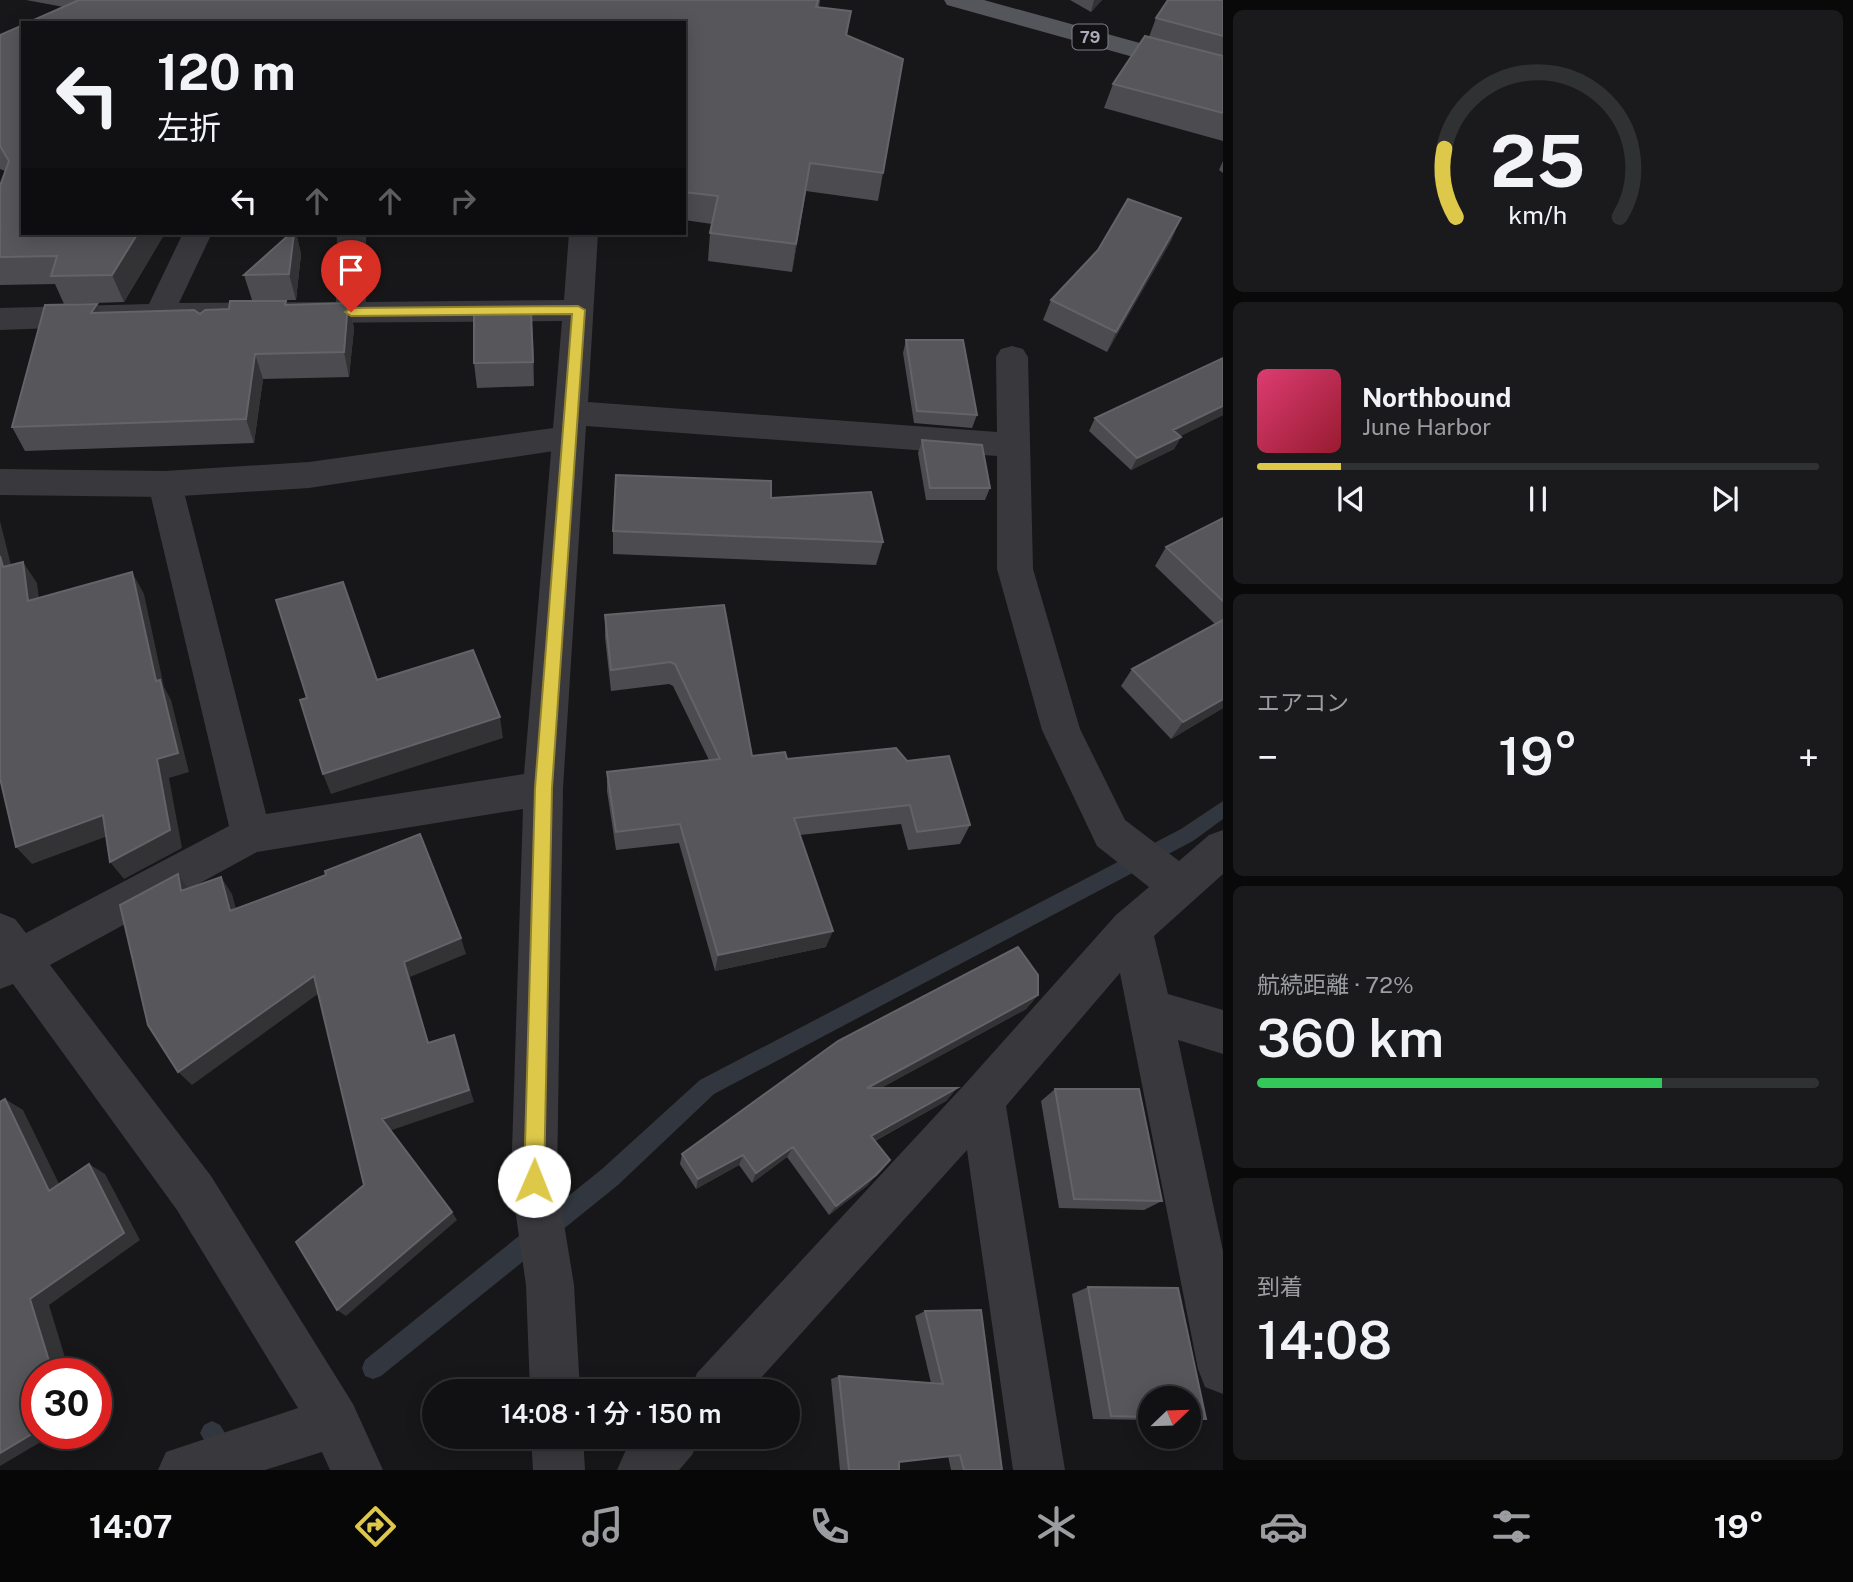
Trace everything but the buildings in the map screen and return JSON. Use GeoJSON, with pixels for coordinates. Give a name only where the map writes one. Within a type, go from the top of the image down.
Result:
{"type":"FeatureCollection","features":[{"type":"Feature","properties":{"kind":"main road","name":"79"},"geometry":{"type":"LineString","coordinates":[[956,0],[1223,74]]}},
{"type":"Feature","properties":{"kind":"street"},"geometry":{"type":"LineString","coordinates":[[159,314],[196,235]]}},
{"type":"Feature","properties":{"kind":"street"},"geometry":{"type":"LineString","coordinates":[[351,235],[351,312]]}},
{"type":"Feature","properties":{"kind":"street"},"geometry":{"type":"LineString","coordinates":[[554,1379],[550,1285],[534,1181],[543,788],[584,235]]}},
{"type":"Feature","properties":{"kind":"street"},"geometry":{"type":"LineString","coordinates":[[0,319],[159,314],[578,310]]}},
{"type":"Feature","properties":{"kind":"street"},"geometry":{"type":"LineString","coordinates":[[1012,357],[1015,569],[1061,730],[1111,833],[1176,883]]}},
{"type":"Feature","properties":{"kind":"street"},"geometry":{"type":"LineString","coordinates":[[0,482],[165,484],[309,475],[569,426],[1013,445]]}},
{"type":"Feature","properties":{"kind":"street"},"geometry":{"type":"LineString","coordinates":[[165,484],[251,835]]}},
{"type":"Feature","properties":{"kind":"street"},"geometry":{"type":"LineString","coordinates":[[357,1470],[335,1422],[194,1193],[6,953],[251,835],[543,788]]}},
{"type":"Feature","properties":{"kind":"street"},"geometry":{"type":"LineString","coordinates":[[726,1379],[982,1099],[1131,929],[1176,883],[1223,848]]}},
{"type":"Feature","properties":{"kind":"street"},"geometry":{"type":"LineString","coordinates":[[1131,929],[1223,1369]]}},
{"type":"Feature","properties":{"kind":"street"},"geometry":{"type":"LineString","coordinates":[[1150,1010],[1223,1032]]}},
{"type":"Feature","properties":{"kind":"street"},"geometry":{"type":"LineString","coordinates":[[982,1099],[1039,1470]]}},
{"type":"Feature","properties":{"kind":"street"},"geometry":{"type":"LineString","coordinates":[[185,1469],[335,1422]]}},
{"type":"Feature","properties":{"kind":"street"},"geometry":{"type":"LineString","coordinates":[[558,1449],[559,1470]]}},
{"type":"Feature","properties":{"kind":"street"},"geometry":{"type":"LineString","coordinates":[[643,1470],[663,1449]]}},
{"type":"Feature","properties":{"kind":"waterway"},"geometry":{"type":"LineString","coordinates":[[373,1368],[610,1177],[707,1087],[1187,835],[1223,809]]}},
{"type":"Feature","properties":{"kind":"waterway"},"geometry":{"type":"LineString","coordinates":[[212,1433],[236,1470]]}},
{"type":"Feature","properties":{"kind":"route"},"geometry":{"type":"LineString","coordinates":[[351,312],[578,310],[543,788],[534,1181]]}}]}
